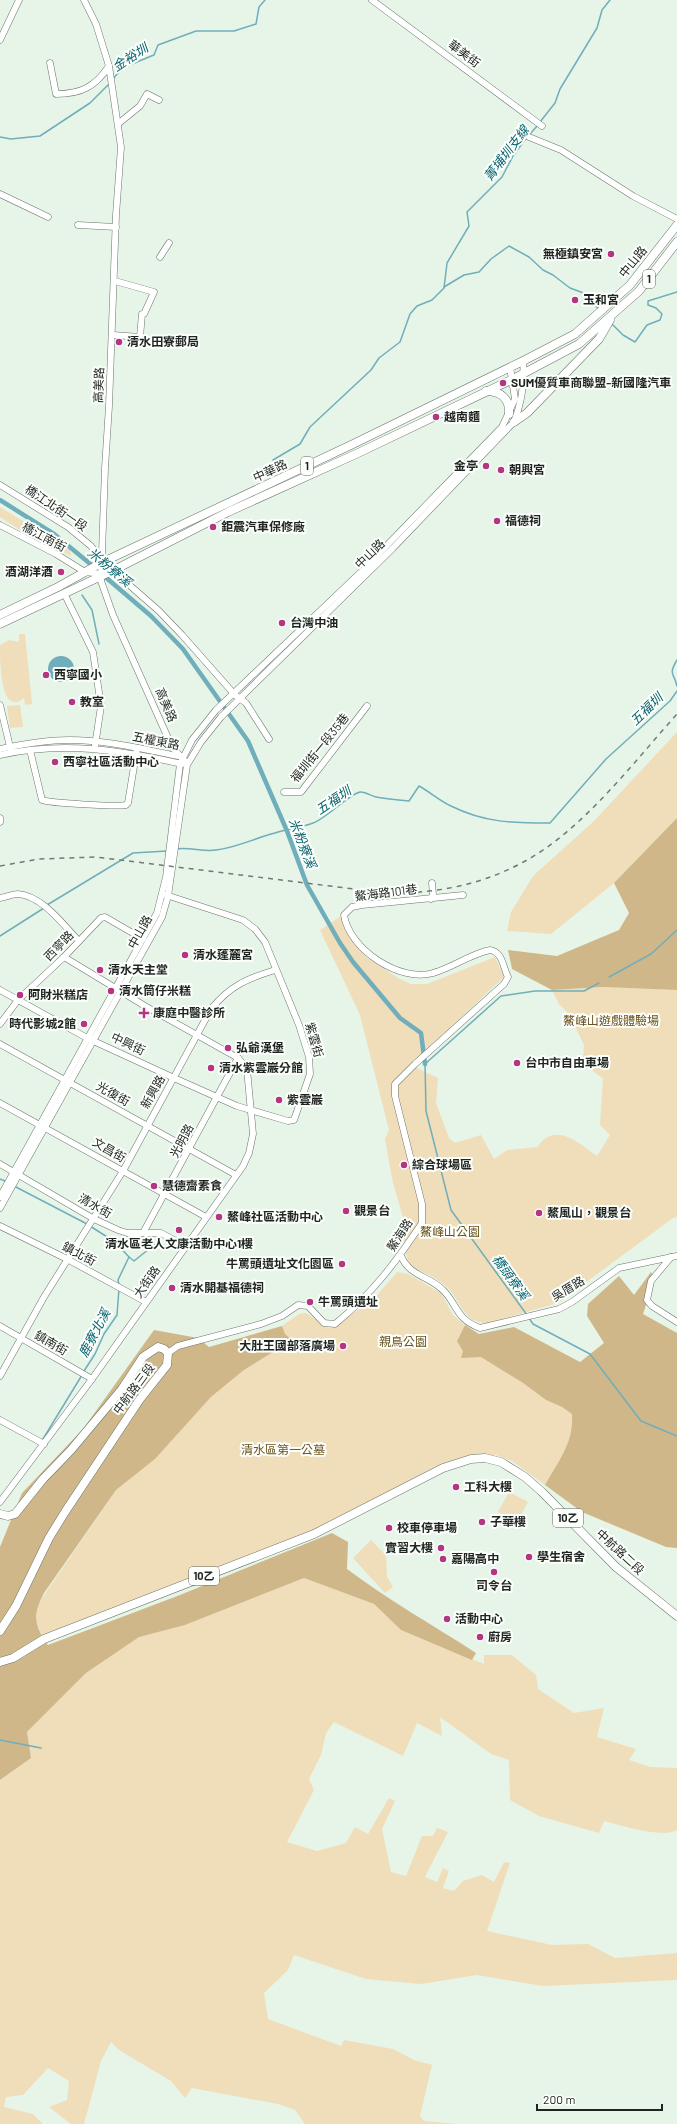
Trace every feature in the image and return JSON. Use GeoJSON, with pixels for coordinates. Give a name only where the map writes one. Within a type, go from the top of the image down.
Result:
{"type":"FeatureCollection","features":[{"type":"Feature","properties":{"kind":"main road","name":"中山路"},"geometry":{"type":"LineString","coordinates":[[510,367],[575,334],[608,306],[630,285],[677,225]]}},
{"type":"Feature","properties":{"kind":"main road","name":"中山路"},"geometry":{"type":"LineString","coordinates":[[513,379],[579,344],[639,291],[677,242]]}},
{"type":"Feature","properties":{"kind":"main road"},"geometry":{"type":"LineString","coordinates":[[514,422],[527,413],[599,338],[616,311]]}},
{"type":"Feature","properties":{"kind":"main road","name":"中華路"},"geometry":{"type":"LineString","coordinates":[[103,562],[351,445],[510,367]]}},
{"type":"Feature","properties":{"kind":"main road","name":"中華路"},"geometry":{"type":"LineString","coordinates":[[114,570],[228,512],[356,454],[513,379]]}},
{"type":"Feature","properties":{"kind":"main road"},"geometry":{"type":"LineString","coordinates":[[484,392],[494,392],[503,396],[509,404],[509,414]]}},
{"type":"Feature","properties":{"kind":"main road"},"geometry":{"type":"LineString","coordinates":[[351,445],[356,454]]}},
{"type":"Feature","properties":{"kind":"main road","name":"1"},"geometry":{"type":"LineString","coordinates":[[0,615],[103,562]]}},
{"type":"Feature","properties":{"kind":"main road","name":"1"},"geometry":{"type":"LineString","coordinates":[[0,624],[114,570]]}},
{"type":"Feature","properties":{"kind":"main road","name":"中航路三段"},"geometry":{"type":"LineString","coordinates":[[0,1514],[8,1516],[15,1514],[20,1509],[42,1479],[71,1450],[122,1389],[143,1358],[152,1349],[158,1346],[164,1348],[168,1353],[167,1365],[140,1399],[65,1512],[49,1538],[16,1606],[0,1631]]}},
{"type":"Feature","properties":{"kind":"main road","name":"中航路二段"},"geometry":{"type":"LineString","coordinates":[[0,1662],[13,1658],[44,1639],[314,1534],[443,1468],[471,1459],[485,1458],[501,1462],[542,1492],[616,1567],[677,1616]]}},
{"type":"Feature","properties":{"kind":"street"},"geometry":{"type":"LineString","coordinates":[[2,37],[19,0]]}},
{"type":"Feature","properties":{"kind":"street","name":"高美路"},"geometry":{"type":"LineString","coordinates":[[84,0],[96,24],[109,66],[119,123],[121,158],[116,228],[113,335],[105,468],[103,562],[101,577],[113,615],[172,747],[183,757]]}},
{"type":"Feature","properties":{"kind":"street","name":"華美街"},"geometry":{"type":"LineString","coordinates":[[372,0],[542,126]]}},
{"type":"Feature","properties":{"kind":"street"},"geometry":{"type":"LineString","coordinates":[[50,63],[56,94],[73,94],[84,91],[105,72],[109,66]]}},
{"type":"Feature","properties":{"kind":"street"},"geometry":{"type":"LineString","coordinates":[[119,123],[140,106],[147,94],[159,100]]}},
{"type":"Feature","properties":{"kind":"street"},"geometry":{"type":"LineString","coordinates":[[529,138],[561,150],[633,196],[677,219]]}},
{"type":"Feature","properties":{"kind":"street"},"geometry":{"type":"LineString","coordinates":[[0,194],[48,217]]}},
{"type":"Feature","properties":{"kind":"street"},"geometry":{"type":"LineString","coordinates":[[78,225],[116,228]]}},
{"type":"Feature","properties":{"kind":"street"},"geometry":{"type":"LineString","coordinates":[[160,257],[169,243]]}},
{"type":"Feature","properties":{"kind":"street"},"geometry":{"type":"LineString","coordinates":[[113,335],[140,337],[142,314],[144,314],[154,292],[115,281]]}},
{"type":"Feature","properties":{"kind":"street","name":"中山路"},"geometry":{"type":"LineString","coordinates":[[0,1208],[3,1193],[16,1173],[118,990],[162,917],[187,765],[200,742],[237,696],[393,548],[514,422],[521,404],[524,373],[523,361]]}},
{"type":"Feature","properties":{"kind":"street","name":"中山路"},"geometry":{"type":"LineString","coordinates":[[297,638],[497,433],[509,414],[515,399],[510,367]]}},
{"type":"Feature","properties":{"kind":"street","name":"橋江北街一段"},"geometry":{"type":"LineString","coordinates":[[0,485],[68,527],[90,546],[103,562],[114,570],[182,635],[237,696]]}},
{"type":"Feature","properties":{"kind":"street","name":"橋江南街"},"geometry":{"type":"LineString","coordinates":[[0,525],[56,554],[85,572],[101,577]]}},
{"type":"Feature","properties":{"kind":"street"},"geometry":{"type":"LineString","coordinates":[[64,593],[93,652],[101,698],[95,745]]}},
{"type":"Feature","properties":{"kind":"street"},"geometry":{"type":"LineString","coordinates":[[237,696],[246,703],[269,739]]}},
{"type":"Feature","properties":{"kind":"street","name":"中山路"},"geometry":{"type":"LineString","coordinates":[[118,990],[166,895],[180,764],[192,740],[216,710],[237,696]]}},
{"type":"Feature","properties":{"kind":"street"},"geometry":{"type":"LineString","coordinates":[[0,705],[10,750]]}},
{"type":"Feature","properties":{"kind":"street","name":"福圳街一段35巷"},"geometry":{"type":"LineString","coordinates":[[284,792],[301,792],[367,706]]}},
{"type":"Feature","properties":{"kind":"street","name":"五權東路"},"geometry":{"type":"LineString","coordinates":[[0,755],[10,750],[51,740],[183,757],[187,765]]}},
{"type":"Feature","properties":{"kind":"street","name":"五權東路"},"geometry":{"type":"LineString","coordinates":[[0,749],[30,750],[95,745]]}},
{"type":"Feature","properties":{"kind":"street"},"geometry":{"type":"LineString","coordinates":[[30,750],[40,798],[45,802],[118,806],[126,805],[132,784],[137,752]]}},
{"type":"Feature","properties":{"kind":"street","name":"五權東路"},"geometry":{"type":"LineString","coordinates":[[137,752],[187,765]]}},
{"type":"Feature","properties":{"kind":"street"},"geometry":{"type":"LineString","coordinates":[[432,883],[433,895],[431,899],[463,895]]}},
{"type":"Feature","properties":{"kind":"street"},"geometry":{"type":"LineString","coordinates":[[0,898],[18,894],[30,897],[42,904],[79,941]]}},
{"type":"Feature","properties":{"kind":"street"},"geometry":{"type":"LineString","coordinates":[[166,895],[243,920],[255,929],[264,942],[275,970]]}},
{"type":"Feature","properties":{"kind":"street","name":"鰲海路101巷"},"geometry":{"type":"LineString","coordinates":[[431,899],[352,907],[344,915],[345,920],[363,950],[372,958],[401,971],[417,975],[434,973],[490,950],[500,956],[508,977]]}},
{"type":"Feature","properties":{"kind":"street","name":"西寧路"},"geometry":{"type":"LineString","coordinates":[[0,1024],[18,1000],[64,958],[103,917],[143,939]]}},
{"type":"Feature","properties":{"kind":"street"},"geometry":{"type":"LineString","coordinates":[[64,958],[238,1058]]}},
{"type":"Feature","properties":{"kind":"street","name":"新興路"},"geometry":{"type":"LineString","coordinates":[[0,1376],[67,1259],[94,1219],[123,1171],[174,1078],[196,1034],[211,1009],[226,991],[238,983],[275,970]]}},
{"type":"Feature","properties":{"kind":"street","name":"紫雲街"},"geometry":{"type":"LineString","coordinates":[[250,1110],[260,1111],[288,1121],[294,1120],[310,1074],[309,1057],[299,1025],[275,970]]}},
{"type":"Feature","properties":{"kind":"street","name":"鰲海路"},"geometry":{"type":"LineString","coordinates":[[168,1353],[178,1346],[261,1324],[282,1316],[298,1305],[308,1306],[324,1324],[335,1324],[374,1288],[401,1256],[422,1223],[423,1217],[422,1204],[394,1096],[395,1084],[414,1064],[504,984],[508,977]]}},
{"type":"Feature","properties":{"kind":"street","name":"中興街"},"geometry":{"type":"LineString","coordinates":[[0,990],[90,1039],[174,1078],[250,1110]]}},
{"type":"Feature","properties":{"kind":"street","name":"光復街"},"geometry":{"type":"LineString","coordinates":[[0,1044],[236,1175]]}},
{"type":"Feature","properties":{"kind":"street","name":"大街路"},"geometry":{"type":"LineString","coordinates":[[0,1502],[92,1379],[236,1175],[251,1148],[253,1134],[247,1069],[238,1058]]}},
{"type":"Feature","properties":{"kind":"street","name":"光明路"},"geometry":{"type":"LineString","coordinates":[[144,1234],[238,1058]]}},
{"type":"Feature","properties":{"kind":"street","name":"文昌街"},"geometry":{"type":"LineString","coordinates":[[0,1103],[206,1217]]}},
{"type":"Feature","properties":{"kind":"street","name":"清水街"},"geometry":{"type":"LineString","coordinates":[[0,1164],[94,1219],[118,1230],[144,1234],[163,1234],[185,1246]]}},
{"type":"Feature","properties":{"kind":"street","name":"鎮北街"},"geometry":{"type":"LineString","coordinates":[[0,1226],[67,1259],[146,1302]]}},
{"type":"Feature","properties":{"kind":"street","name":"吳厝路"},"geometry":{"type":"LineString","coordinates":[[401,1256],[409,1269],[444,1291],[456,1311],[467,1322],[480,1328],[559,1309],[572,1302],[619,1268],[674,1257]]}},
{"type":"Feature","properties":{"kind":"street"},"geometry":{"type":"LineString","coordinates":[[674,1257],[651,1281],[647,1300],[652,1306],[677,1322]]}},
{"type":"Feature","properties":{"kind":"street","name":"鎮南街"},"geometry":{"type":"LineString","coordinates":[[0,1326],[92,1379]]}},
{"type":"Feature","properties":{"kind":"street"},"geometry":{"type":"LineString","coordinates":[[0,1420],[44,1444]]}},
{"type":"Feature","properties":{"kind":"green space"},"geometry":{"type":"Polygon","coordinates":[[[0,507],[70,550],[71,556],[25,533],[0,517],[0,507]]]}},
{"type":"Feature","properties":{"kind":"green space"},"geometry":{"type":"Polygon","coordinates":[[[19,634],[25,634],[32,704],[25,705],[24,698],[16,702],[10,700],[6,694],[3,685],[0,663],[0,645],[9,640],[19,642],[19,634]]]}},
{"type":"Feature","properties":{"kind":"green space"},"geometry":{"type":"Polygon","coordinates":[[[20,705],[23,727],[10,728],[7,706],[20,705]]]}},
{"type":"Feature","properties":{"kind":"green space"},"geometry":{"type":"Polygon","coordinates":[[[677,732],[677,818],[614,883],[551,934],[507,931],[511,912],[533,876],[594,821],[677,732]]]}},
{"type":"Feature","properties":{"kind":"green space"},"geometry":{"type":"Polygon","coordinates":[[[341,916],[366,957],[398,978],[411,984],[427,984],[495,957],[504,977],[410,1065],[438,1078],[436,1103],[449,1138],[455,1143],[481,1135],[494,1159],[507,1150],[537,1147],[544,1139],[552,1135],[567,1136],[597,1156],[610,1135],[600,1125],[603,1079],[583,1063],[584,1045],[569,1014],[559,1004],[552,990],[602,987],[677,990],[677,1217],[673,1218],[558,1303],[488,1323],[473,1320],[468,1316],[444,1284],[410,1266],[404,1247],[404,1221],[393,1183],[385,1139],[389,1130],[360,1015],[320,930],[341,916]]]}},
{"type":"Feature","properties":{"kind":"green space","name":"清水區第一公墓"},"geometry":{"type":"Polygon","coordinates":[[[397,1272],[408,1274],[441,1293],[453,1315],[465,1325],[457,1341],[523,1383],[546,1400],[573,1414],[573,1424],[568,1443],[545,1485],[512,1461],[496,1455],[480,1455],[429,1470],[296,1541],[43,1636],[36,1623],[35,1615],[40,1601],[116,1490],[155,1459],[211,1397],[244,1370],[291,1340],[285,1334],[282,1326],[299,1314],[305,1313],[323,1326],[332,1328],[337,1326],[378,1294],[397,1272]]]}},
{"type":"Feature","properties":{"kind":"green space"},"geometry":{"type":"Polygon","coordinates":[[[509,1492],[528,1502],[517,1522],[498,1512],[509,1492]]]}},
{"type":"Feature","properties":{"kind":"green space"},"geometry":{"type":"Polygon","coordinates":[[[371,1540],[386,1555],[387,1577],[393,1587],[385,1593],[353,1558],[371,1540]]]}},
{"type":"Feature","properties":{"kind":"green space"},"geometry":{"type":"Polygon","coordinates":[[[304,1578],[374,1604],[401,1630],[484,1664],[484,1655],[512,1655],[536,1675],[538,1689],[574,1713],[604,1708],[597,1737],[636,1749],[629,1760],[650,1767],[677,1768],[677,1830],[662,1833],[652,1832],[604,1821],[599,1833],[539,1816],[510,1800],[509,1760],[491,1754],[440,1717],[442,1736],[417,1723],[403,1756],[334,1722],[326,1733],[321,1755],[309,1779],[314,1790],[287,1842],[317,1851],[346,1843],[355,1827],[368,1834],[389,1798],[395,1801],[382,1829],[391,1872],[406,1876],[422,1836],[433,1836],[437,1828],[448,1832],[425,1877],[437,1882],[443,1868],[449,1871],[443,1888],[454,1891],[463,1881],[482,1875],[494,1882],[504,1862],[510,1863],[487,1931],[552,1945],[588,1944],[615,1958],[677,1953],[677,1980],[543,1986],[477,1975],[421,1984],[366,1979],[294,1955],[288,1970],[264,1993],[268,2019],[341,2046],[344,2040],[393,2049],[414,2060],[432,2065],[420,2116],[424,2121],[457,2124],[305,2124],[295,2110],[278,2104],[192,2088],[185,2098],[171,2081],[119,2050],[111,2042],[101,2061],[84,2124],[71,2124],[49,2107],[67,2100],[69,2081],[48,2068],[23,2095],[6,2097],[4,2107],[33,2114],[43,2124],[0,2124],[0,1780],[31,1758],[27,1732],[86,1673],[140,1636],[185,1625],[304,1578]]]}},
{"type":"Feature","properties":{"kind":"shaded area"},"geometry":{"type":"Polygon","coordinates":[[[677,818],[677,990],[602,987],[552,990],[512,969],[508,950],[557,956],[619,930],[629,913],[614,883],[677,818]]]}},
{"type":"Feature","properties":{"kind":"shaded area"},"geometry":{"type":"Polygon","coordinates":[[[651,1272],[655,1278],[643,1314],[677,1333],[677,1548],[666,1547],[582,1512],[545,1485],[568,1443],[572,1424],[572,1414],[562,1407],[546,1400],[523,1383],[481,1357],[461,1358],[463,1351],[457,1341],[465,1325],[479,1334],[514,1327],[580,1362],[604,1343],[587,1316],[588,1304],[619,1276],[634,1295],[651,1272]]]}},
{"type":"Feature","properties":{"kind":"shaded area"},"geometry":{"type":"Polygon","coordinates":[[[282,1326],[285,1334],[292,1340],[244,1370],[211,1397],[155,1459],[116,1490],[44,1593],[40,1601],[36,1614],[36,1620],[43,1638],[48,1645],[180,1595],[332,1533],[348,1542],[347,1569],[394,1602],[476,1653],[472,1660],[401,1630],[374,1604],[304,1578],[185,1625],[139,1637],[86,1673],[27,1732],[31,1758],[0,1780],[0,1547],[22,1493],[83,1429],[154,1330],[198,1338],[209,1347],[282,1326]]]}},
{"type":"Feature","properties":{"kind":"water"},"geometry":{"type":"Polygon","coordinates":[[[61,656],[70,660],[74,669],[70,678],[61,682],[52,678],[48,669],[52,660],[61,656]]]}},
{"type":"Feature","properties":{"kind":"waterway","name":"金裕圳"},"geometry":{"type":"LineString","coordinates":[[113,79],[126,67],[154,55],[158,45],[196,31],[234,31],[256,24],[259,7],[265,0]]}},
{"type":"Feature","properties":{"kind":"waterway","name":"菁埔圳支線"},"geometry":{"type":"LineString","coordinates":[[540,122],[555,103],[560,89],[597,28],[602,10],[610,0]]}},
{"type":"Feature","properties":{"kind":"waterway","name":"金裕圳"},"geometry":{"type":"LineString","coordinates":[[0,137],[11,139],[40,136],[90,103],[110,83]]}},
{"type":"Feature","properties":{"kind":"waterway","name":"菁埔圳支線"},"geometry":{"type":"LineString","coordinates":[[530,134],[538,125]]}},
{"type":"Feature","properties":{"kind":"waterway","name":"菁埔圳支線"},"geometry":{"type":"LineString","coordinates":[[273,460],[300,444],[310,427],[371,370],[379,358],[400,342],[410,314],[417,306],[432,300],[444,288],[447,263],[469,226],[467,212],[502,177],[513,156],[527,137]]}},
{"type":"Feature","properties":{"kind":"waterway"},"geometry":{"type":"LineString","coordinates":[[444,287],[464,275],[479,272],[491,259],[509,246],[529,257],[543,270],[553,275],[570,288],[589,295],[598,309]]}},
{"type":"Feature","properties":{"kind":"waterway"},"geometry":{"type":"LineString","coordinates":[[611,323],[623,335],[635,342],[647,325],[660,320],[662,314],[656,308],[648,305],[648,301],[677,292]]}},
{"type":"Feature","properties":{"kind":"waterway","name":"米粉寮溪"},"geometry":{"type":"LineString","coordinates":[[0,500],[54,534],[94,567]]}},
{"type":"Feature","properties":{"kind":"waterway","name":"米粉寮溪"},"geometry":{"type":"LineString","coordinates":[[103,575],[151,616],[183,649],[248,741],[287,831],[307,885],[340,943],[353,962],[400,1018],[421,1033],[425,1064]]}},
{"type":"Feature","properties":{"kind":"waterway"},"geometry":{"type":"LineString","coordinates":[[82,595],[92,610],[99,644]]}},
{"type":"Feature","properties":{"kind":"waterway","name":"五福圳"},"geometry":{"type":"LineString","coordinates":[[677,660],[672,671],[677,686]]}},
{"type":"Feature","properties":{"kind":"waterway","name":"五福圳"},"geometry":{"type":"LineString","coordinates":[[176,849],[223,849],[284,830],[313,823],[318,821],[351,796],[361,792],[376,797],[409,801],[419,786],[447,804],[463,812],[476,816],[499,821],[550,823],[606,759],[670,701],[677,691]]}},
{"type":"Feature","properties":{"kind":"waterway","name":"五福圳"},"geometry":{"type":"LineString","coordinates":[[47,905],[133,853],[167,851]]}},
{"type":"Feature","properties":{"kind":"waterway","name":"五福圳"},"geometry":{"type":"LineString","coordinates":[[0,936],[44,908]]}},
{"type":"Feature","properties":{"kind":"waterway","name":"米粉寮溪"},"geometry":{"type":"LineString","coordinates":[[609,977],[651,954],[677,930]]}},
{"type":"Feature","properties":{"kind":"waterway","name":"橋頭寮溪"},"geometry":{"type":"LineString","coordinates":[[527,1315],[451,1210],[426,1111],[425,1064],[501,996],[535,991],[584,991],[599,983]]}},
{"type":"Feature","properties":{"kind":"waterway","name":"鹿寮北溪"},"geometry":{"type":"LineString","coordinates":[[0,1179],[5,1181]]}},
{"type":"Feature","properties":{"kind":"waterway","name":"鹿寮北溪"},"geometry":{"type":"LineString","coordinates":[[14,1186],[87,1224]]}},
{"type":"Feature","properties":{"kind":"waterway","name":"鹿寮北溪"},"geometry":{"type":"LineString","coordinates":[[90,1226],[115,1242],[129,1257],[118,1280],[119,1285]]}},
{"type":"Feature","properties":{"kind":"waterway"},"geometry":{"type":"LineString","coordinates":[[129,1257],[134,1261],[159,1241]]}},
{"type":"Feature","properties":{"kind":"waterway","name":"鹿寮北溪"},"geometry":{"type":"LineString","coordinates":[[84,1371],[95,1354],[104,1334],[117,1315],[119,1289]]}},
{"type":"Feature","properties":{"kind":"waterway","name":"橋頭寮溪"},"geometry":{"type":"LineString","coordinates":[[529,1318],[533,1324],[590,1354],[641,1421],[677,1436]]}},
{"type":"Feature","properties":{"kind":"waterway","name":"鹿寮北溪"},"geometry":{"type":"LineString","coordinates":[[43,1439],[82,1375]]}},
{"type":"Feature","properties":{"kind":"waterway"},"geometry":{"type":"LineString","coordinates":[[0,1740],[41,1748]]}},
{"type":"Feature","properties":{"kind":"railway"},"geometry":{"type":"LineString","coordinates":[[0,866],[39,859],[96,857],[386,893],[441,890],[476,882],[493,876],[510,869],[548,847],[588,813],[677,714]]}},
{"type":"Feature","properties":{"kind":"place","name":"無極鎮安宮"},"geometry":{"type":"Point","coordinates":[611,254]}},
{"type":"Feature","properties":{"kind":"place","name":"玉和宮"},"geometry":{"type":"Point","coordinates":[575,300]}},
{"type":"Feature","properties":{"kind":"place","name":"清水田寮郵局"},"geometry":{"type":"Point","coordinates":[119,342]}},
{"type":"Feature","properties":{"kind":"place","name":"SUM優質車商聯盟-新國隆汽車"},"geometry":{"type":"Point","coordinates":[503,383]}},
{"type":"Feature","properties":{"kind":"place","name":"越南麵"},"geometry":{"type":"Point","coordinates":[436,417]}},
{"type":"Feature","properties":{"kind":"place","name":"金亭"},"geometry":{"type":"Point","coordinates":[486,466]}},
{"type":"Feature","properties":{"kind":"place","name":"朝興宮"},"geometry":{"type":"Point","coordinates":[501,470]}},
{"type":"Feature","properties":{"kind":"place","name":"福德祠"},"geometry":{"type":"Point","coordinates":[497,521]}},
{"type":"Feature","properties":{"kind":"place","name":"鉅震汽車保修廠"},"geometry":{"type":"Point","coordinates":[213,527]}},
{"type":"Feature","properties":{"kind":"place","name":"酒湖洋酒"},"geometry":{"type":"Point","coordinates":[61,572]}},
{"type":"Feature","properties":{"kind":"place","name":"台灣中油"},"geometry":{"type":"Point","coordinates":[282,623]}},
{"type":"Feature","properties":{"kind":"place","name":"西寧國小"},"geometry":{"type":"Point","coordinates":[46,675]}},
{"type":"Feature","properties":{"kind":"place","name":"教室"},"geometry":{"type":"Point","coordinates":[72,702]}},
{"type":"Feature","properties":{"kind":"place","name":"西寧社區活動中心"},"geometry":{"type":"Point","coordinates":[55,762]}},
{"type":"Feature","properties":{"kind":"place","name":"清水蓬麓宮"},"geometry":{"type":"Point","coordinates":[185,955]}},
{"type":"Feature","properties":{"kind":"place","name":"清水天主堂"},"geometry":{"type":"Point","coordinates":[100,970]}},
{"type":"Feature","properties":{"kind":"place","name":"清水筒仔米糕"},"geometry":{"type":"Point","coordinates":[111,991]}},
{"type":"Feature","properties":{"kind":"place","name":"阿財米糕店"},"geometry":{"type":"Point","coordinates":[20,995]}},
{"type":"Feature","properties":{"kind":"place","name":"康庭中醫診所"},"geometry":{"type":"Point","coordinates":[144,1013]}},
{"type":"Feature","properties":{"kind":"place","name":"時代影城2館"},"geometry":{"type":"Point","coordinates":[84,1024]}},
{"type":"Feature","properties":{"kind":"place","name":"弘爺漢堡"},"geometry":{"type":"Point","coordinates":[228,1048]}},
{"type":"Feature","properties":{"kind":"place","name":"台中市自由車場"},"geometry":{"type":"Point","coordinates":[517,1063]}},
{"type":"Feature","properties":{"kind":"place","name":"清水紫雲巖分館"},"geometry":{"type":"Point","coordinates":[211,1068]}},
{"type":"Feature","properties":{"kind":"place","name":"紫雲巖"},"geometry":{"type":"Point","coordinates":[279,1100]}},
{"type":"Feature","properties":{"kind":"place","name":"綜合球場區"},"geometry":{"type":"Point","coordinates":[404,1165]}},
{"type":"Feature","properties":{"kind":"place","name":"慧德齋素食"},"geometry":{"type":"Point","coordinates":[154,1186]}},
{"type":"Feature","properties":{"kind":"place","name":"觀景台"},"geometry":{"type":"Point","coordinates":[346,1211]}},
{"type":"Feature","properties":{"kind":"place","name":"鰲風山，觀景台"},"geometry":{"type":"Point","coordinates":[539,1213]}},
{"type":"Feature","properties":{"kind":"place","name":"鰲峰社區活動中心"},"geometry":{"type":"Point","coordinates":[219,1217]}},
{"type":"Feature","properties":{"kind":"place","name":"清水區老人文康活動中心1樓"},"geometry":{"type":"Point","coordinates":[179,1230]}},
{"type":"Feature","properties":{"kind":"place","name":"牛罵頭遺址文化園區"},"geometry":{"type":"Point","coordinates":[342,1264]}},
{"type":"Feature","properties":{"kind":"place","name":"清水開基福德祠"},"geometry":{"type":"Point","coordinates":[172,1288]}},
{"type":"Feature","properties":{"kind":"place","name":"牛罵頭遺址"},"geometry":{"type":"Point","coordinates":[310,1302]}},
{"type":"Feature","properties":{"kind":"place","name":"大肚王國部落廣場"},"geometry":{"type":"Point","coordinates":[343,1346]}},
{"type":"Feature","properties":{"kind":"place","name":"工科大樓"},"geometry":{"type":"Point","coordinates":[456,1487]}},
{"type":"Feature","properties":{"kind":"place","name":"子華樓"},"geometry":{"type":"Point","coordinates":[482,1522]}},
{"type":"Feature","properties":{"kind":"place","name":"校車停車場"},"geometry":{"type":"Point","coordinates":[389,1528]}},
{"type":"Feature","properties":{"kind":"place","name":"實習大樓"},"geometry":{"type":"Point","coordinates":[441,1548]}},
{"type":"Feature","properties":{"kind":"place","name":"學生宿舍"},"geometry":{"type":"Point","coordinates":[529,1557]}},
{"type":"Feature","properties":{"kind":"place","name":"嘉陽高中"},"geometry":{"type":"Point","coordinates":[443,1559]}},
{"type":"Feature","properties":{"kind":"place","name":"司令台"},"geometry":{"type":"Point","coordinates":[494,1572]}},
{"type":"Feature","properties":{"kind":"place","name":"活動中心"},"geometry":{"type":"Point","coordinates":[447,1619]}},
{"type":"Feature","properties":{"kind":"place","name":"廚房"},"geometry":{"type":"Point","coordinates":[480,1637]}},
{"type":"Feature","properties":{"kind":"park label","name":"鰲峰山遊戲體驗場"},"geometry":{"type":"Point","coordinates":[611,1021]}},
{"type":"Feature","properties":{"kind":"park label","name":"鰲峰山公園"},"geometry":{"type":"Point","coordinates":[450,1232]}},
{"type":"Feature","properties":{"kind":"park label","name":"親鳥公園"},"geometry":{"type":"Point","coordinates":[403,1342]}}]}
